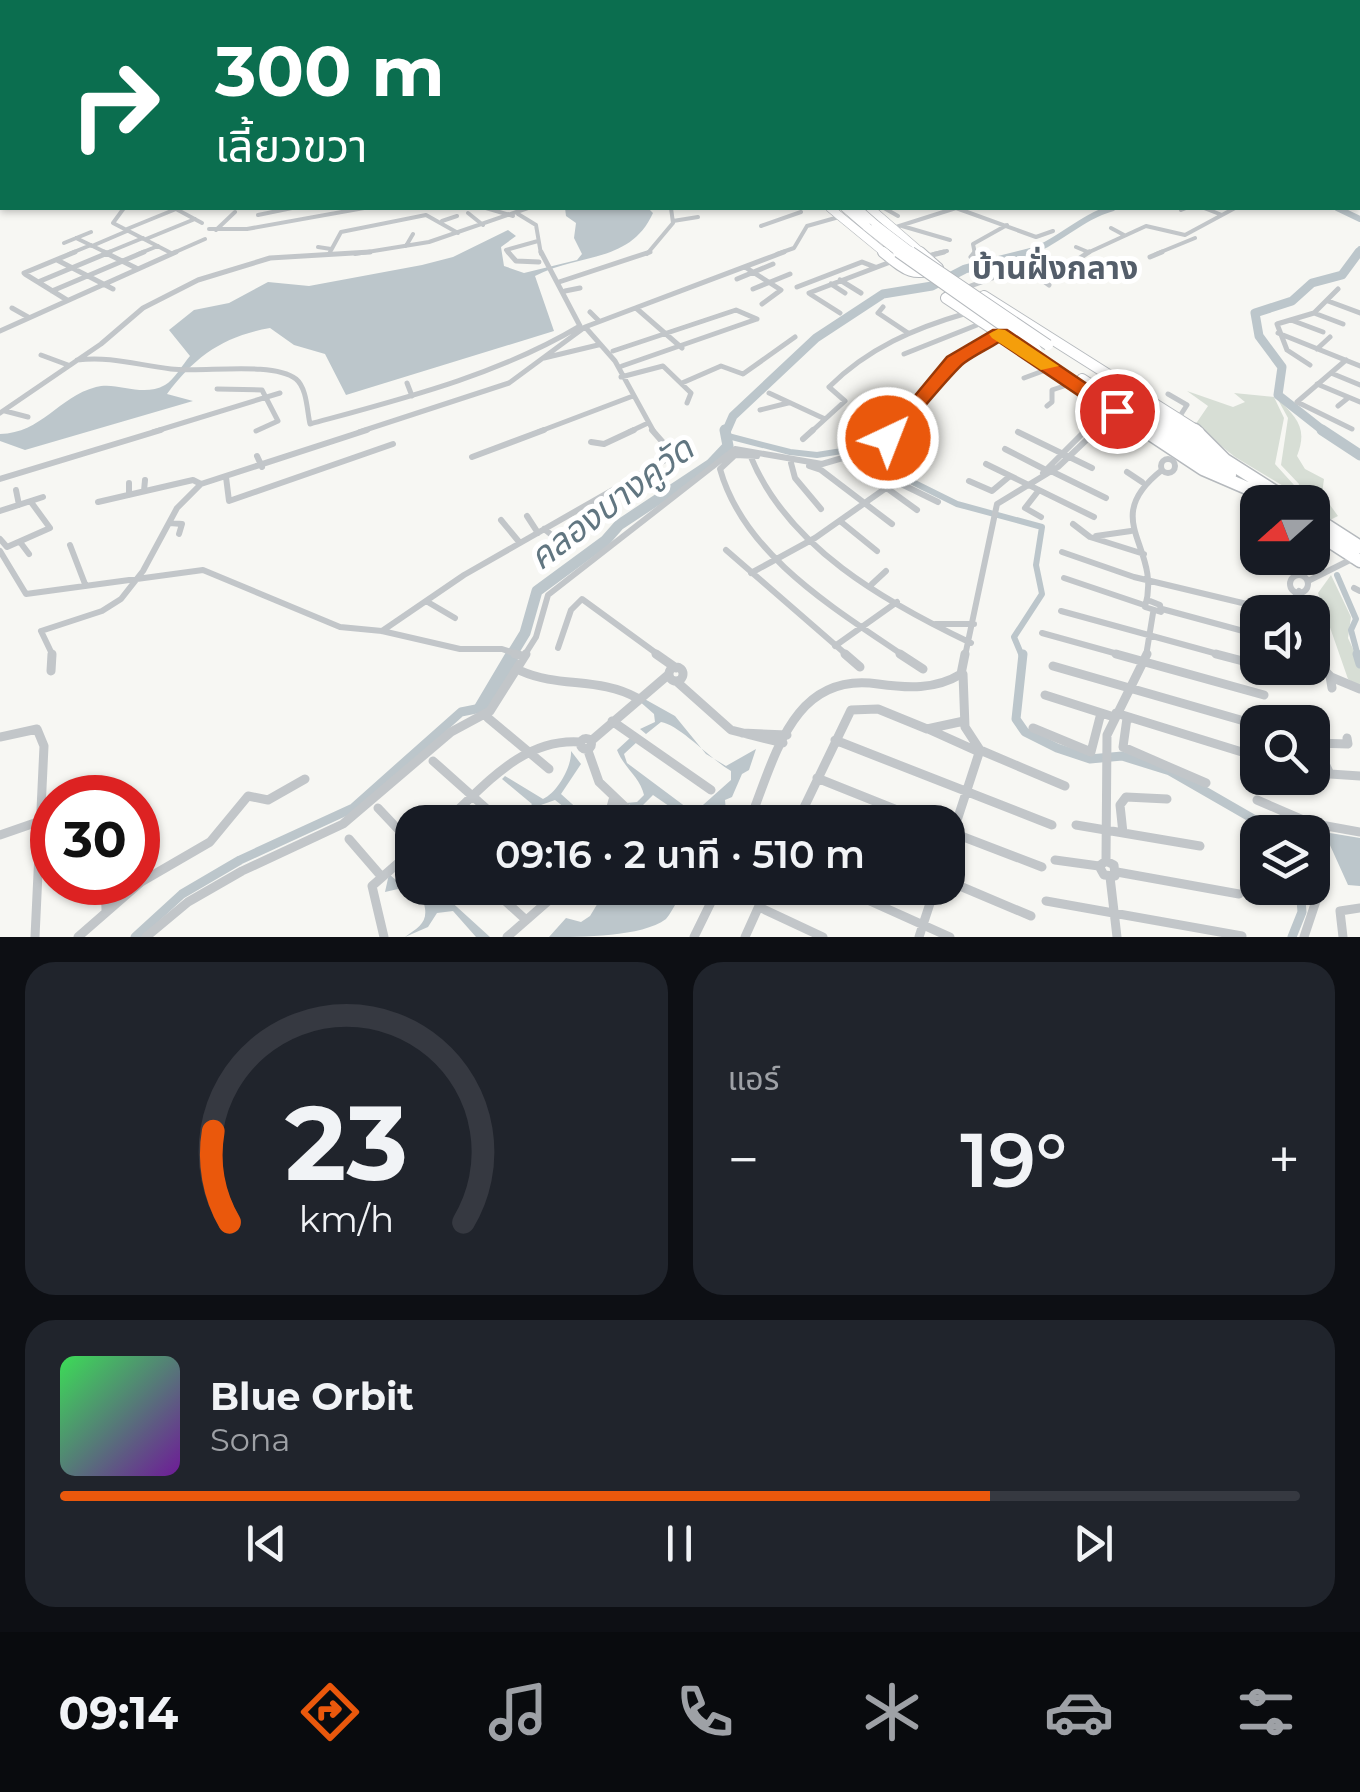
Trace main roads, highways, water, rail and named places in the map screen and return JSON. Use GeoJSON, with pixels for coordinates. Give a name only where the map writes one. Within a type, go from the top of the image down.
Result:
{"type":"FeatureCollection","features":[{"type":"Feature","properties":{"kind":"main road"},"geometry":{"type":"LineString","coordinates":[[860,210],[867,228],[892,261],[916,276],[938,268],[873,210]]}},
{"type":"Feature","properties":{"kind":"main road"},"geometry":{"type":"LineString","coordinates":[[863,210],[894,226]]}},
{"type":"Feature","properties":{"kind":"main road"},"geometry":{"type":"LineString","coordinates":[[838,212],[867,228],[935,282],[1192,434]]}},
{"type":"Feature","properties":{"kind":"main road"},"geometry":{"type":"LineString","coordinates":[[892,261],[920,258],[918,249]]}},
{"type":"Feature","properties":{"kind":"main road"},"geometry":{"type":"LineString","coordinates":[[1241,485],[1189,460],[1086,391],[1069,384],[1052,368],[954,305],[951,296],[973,290],[1178,420],[1228,462],[1264,485]]}},
{"type":"Feature","properties":{"kind":"main road"},"geometry":{"type":"LineString","coordinates":[[1042,347],[1189,460]]}},
{"type":"Feature","properties":{"kind":"main road"},"geometry":{"type":"LineString","coordinates":[[1330,533],[1355,557]]}},
{"type":"Feature","properties":{"kind":"main road"},"geometry":{"type":"LineString","coordinates":[[1330,541],[1355,557]]}},
{"type":"Feature","properties":{"kind":"waterway","name":"คลองบางคูวัด"},"geometry":{"type":"LineString","coordinates":[[1022,254],[1046,245],[1107,210]]}},
{"type":"Feature","properties":{"kind":"waterway"},"geometry":{"type":"LineString","coordinates":[[1341,210],[1360,219]]}},
{"type":"Feature","properties":{"kind":"waterway","name":"คลองบางคูวัด"},"geometry":{"type":"LineString","coordinates":[[726,432],[733,416],[816,338],[883,294],[932,286],[965,269],[1032,252]]}},
{"type":"Feature","properties":{"kind":"waterway"},"geometry":{"type":"LineString","coordinates":[[1325,432],[1278,395],[1282,367],[1259,336],[1255,313],[1292,301],[1312,283],[1342,275],[1359,253]]}},
{"type":"Feature","properties":{"kind":"waterway","name":"คลองบางคูวัด"},"geometry":{"type":"LineString","coordinates":[[511,656],[525,633],[537,591],[605,541],[619,525],[711,464],[728,446],[725,430]]}},
{"type":"Feature","properties":{"kind":"waterway"},"geometry":{"type":"LineString","coordinates":[[1325,432],[1360,455]]}},
{"type":"Feature","properties":{"kind":"waterway"},"geometry":{"type":"LineString","coordinates":[[728,436],[790,452],[817,455],[848,450],[957,504],[1042,527],[1036,565],[1042,594],[1014,637],[1022,656]]}},
{"type":"Feature","properties":{"kind":"waterway"},"geometry":{"type":"LineString","coordinates":[[1337,575],[1356,619],[1351,630],[1358,656]]}},
{"type":"Feature","properties":{"kind":"waterway","name":"คลองบางคูวัด"},"geometry":{"type":"LineString","coordinates":[[481,708],[513,654]]}},
{"type":"Feature","properties":{"kind":"waterway"},"geometry":{"type":"LineString","coordinates":[[1023,654],[1016,719],[1025,732],[1090,759],[1122,756],[1170,771],[1246,815]]}},
{"type":"Feature","properties":{"kind":"waterway"},"geometry":{"type":"LineString","coordinates":[[1357,654],[1360,664]]}},
{"type":"Feature","properties":{"kind":"waterway","name":"คลองบางคูวัด"},"geometry":{"type":"LineString","coordinates":[[135,937],[182,894],[240,860],[353,808],[461,712],[481,708]]}},
{"type":"Feature","properties":{"kind":"waterway"},"geometry":{"type":"LineString","coordinates":[[1292,937],[1301,905]]}},
{"type":"Feature","properties":{"kind":"district","name":"บ้านฝั่งกลาง"},"geometry":{"type":"Point","coordinates":[1055,268]}}]}
